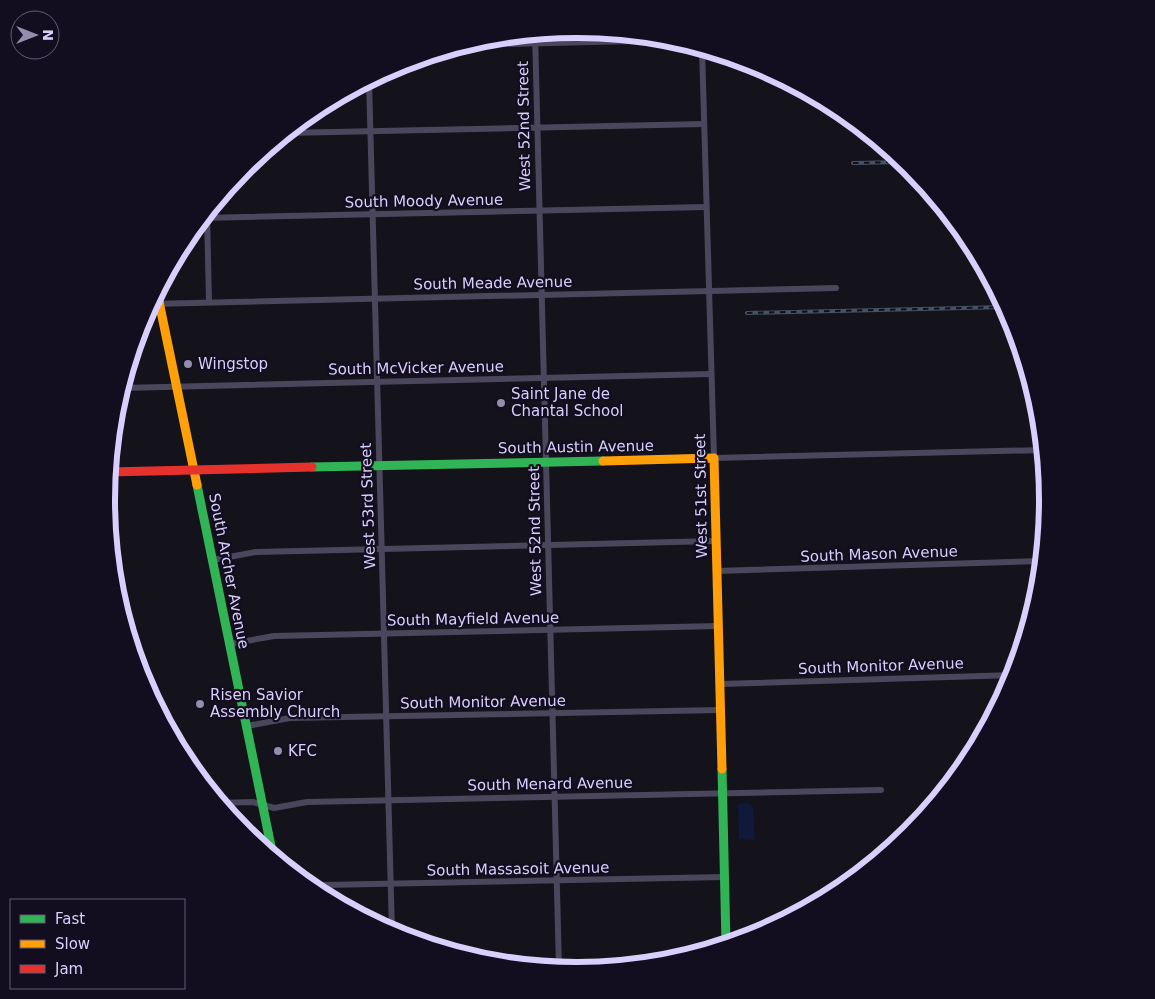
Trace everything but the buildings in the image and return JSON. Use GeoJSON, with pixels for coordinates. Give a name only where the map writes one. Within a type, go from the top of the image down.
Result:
{"type":"FeatureCollection","features":[{"type":"Feature","properties":{"kind":"street","name":"West 52nd Street"},"geometry":{"type":"LineString","coordinates":[[535,39],[559,961]]}},
{"type":"Feature","properties":{"kind":"street"},"geometry":{"type":"LineString","coordinates":[[496,45],[639,41]]}},
{"type":"Feature","properties":{"kind":"street","name":"West 51st Street"},"geometry":{"type":"LineString","coordinates":[[702,55],[726,937]]}},
{"type":"Feature","properties":{"kind":"street","name":"West 53rd Street"},"geometry":{"type":"LineString","coordinates":[[369,87],[392,922]]}},
{"type":"Feature","properties":{"kind":"street"},"geometry":{"type":"LineString","coordinates":[[296,133],[704,124]]}},
{"type":"Feature","properties":{"kind":"street","name":"South Moody Avenue"},"geometry":{"type":"LineString","coordinates":[[213,216],[706,207]]}},
{"type":"Feature","properties":{"kind":"street"},"geometry":{"type":"LineString","coordinates":[[205,226],[209,302]]}},
{"type":"Feature","properties":{"kind":"street","name":"South Meade Avenue"},"geometry":{"type":"LineString","coordinates":[[159,304],[836,288]]}},
{"type":"Feature","properties":{"kind":"street","name":"South Archer Avenue"},"geometry":{"type":"LineString","coordinates":[[157,309],[177,386],[195,470],[229,644],[272,846]]}},
{"type":"Feature","properties":{"kind":"street","name":"South McVicker Avenue"},"geometry":{"type":"LineString","coordinates":[[129,388],[711,374]]}},
{"type":"Feature","properties":{"kind":"street","name":"South Austin Avenue"},"geometry":{"type":"LineString","coordinates":[[116,472],[1037,450]]}},
{"type":"Feature","properties":{"kind":"street"},"geometry":{"type":"LineString","coordinates":[[213,560],[256,552],[716,541]]}},
{"type":"Feature","properties":{"kind":"street","name":"South Mason Avenue"},"geometry":{"type":"LineString","coordinates":[[717,571],[1036,562]]}},
{"type":"Feature","properties":{"kind":"street","name":"South Mayfield Avenue"},"geometry":{"type":"LineString","coordinates":[[229,644],[274,636],[718,626]]}},
{"type":"Feature","properties":{"kind":"street","name":"South Monitor Avenue"},"geometry":{"type":"LineString","coordinates":[[720,684],[1004,675]]}},
{"type":"Feature","properties":{"kind":"street","name":"South Monitor Avenue"},"geometry":{"type":"LineString","coordinates":[[246,726],[290,718],[720,710]]}},
{"type":"Feature","properties":{"kind":"street","name":"South Menard Avenue"},"geometry":{"type":"LineString","coordinates":[[229,803],[253,802],[274,808],[307,802],[881,790]]}},
{"type":"Feature","properties":{"kind":"street","name":"South Massasoit Avenue"},"geometry":{"type":"LineString","coordinates":[[323,885],[724,877]]}},
{"type":"Feature","properties":{"kind":"water"},"geometry":{"type":"Polygon","coordinates":[[[742,803],[750,804],[753,808],[755,840],[739,839],[738,806],[742,803]]]}},
{"type":"Feature","properties":{"kind":"railway"},"geometry":{"type":"LineString","coordinates":[[853,163],[893,162]]}},
{"type":"Feature","properties":{"kind":"railway"},"geometry":{"type":"LineString","coordinates":[[747,313],[997,307]]}},
{"type":"Feature","properties":{"kind":"traffic: fast"},"geometry":{"type":"LineString","coordinates":[[312,467],[603,461]]}},
{"type":"Feature","properties":{"kind":"traffic: fast"},"geometry":{"type":"LineString","coordinates":[[197,485],[271,845]]}},
{"type":"Feature","properties":{"kind":"traffic: fast"},"geometry":{"type":"LineString","coordinates":[[722,769],[726,937]]}},
{"type":"Feature","properties":{"kind":"traffic: slow"},"geometry":{"type":"LineString","coordinates":[[159,303],[197,485]]}},
{"type":"Feature","properties":{"kind":"traffic: slow"},"geometry":{"type":"LineString","coordinates":[[603,461],[714,458],[722,769]]}},
{"type":"Feature","properties":{"kind":"traffic: jam"},"geometry":{"type":"LineString","coordinates":[[116,472],[312,467]]}},
{"type":"Feature","properties":{"kind":"place","name":"Wingstop"},"geometry":{"type":"Point","coordinates":[188,364]}},
{"type":"Feature","properties":{"kind":"place","name":"Saint Jane de Chantal School"},"geometry":{"type":"Point","coordinates":[501,403]}},
{"type":"Feature","properties":{"kind":"place","name":"Risen Savior Assembly Church"},"geometry":{"type":"Point","coordinates":[200,704]}},
{"type":"Feature","properties":{"kind":"place","name":"KFC"},"geometry":{"type":"Point","coordinates":[278,751]}}]}
